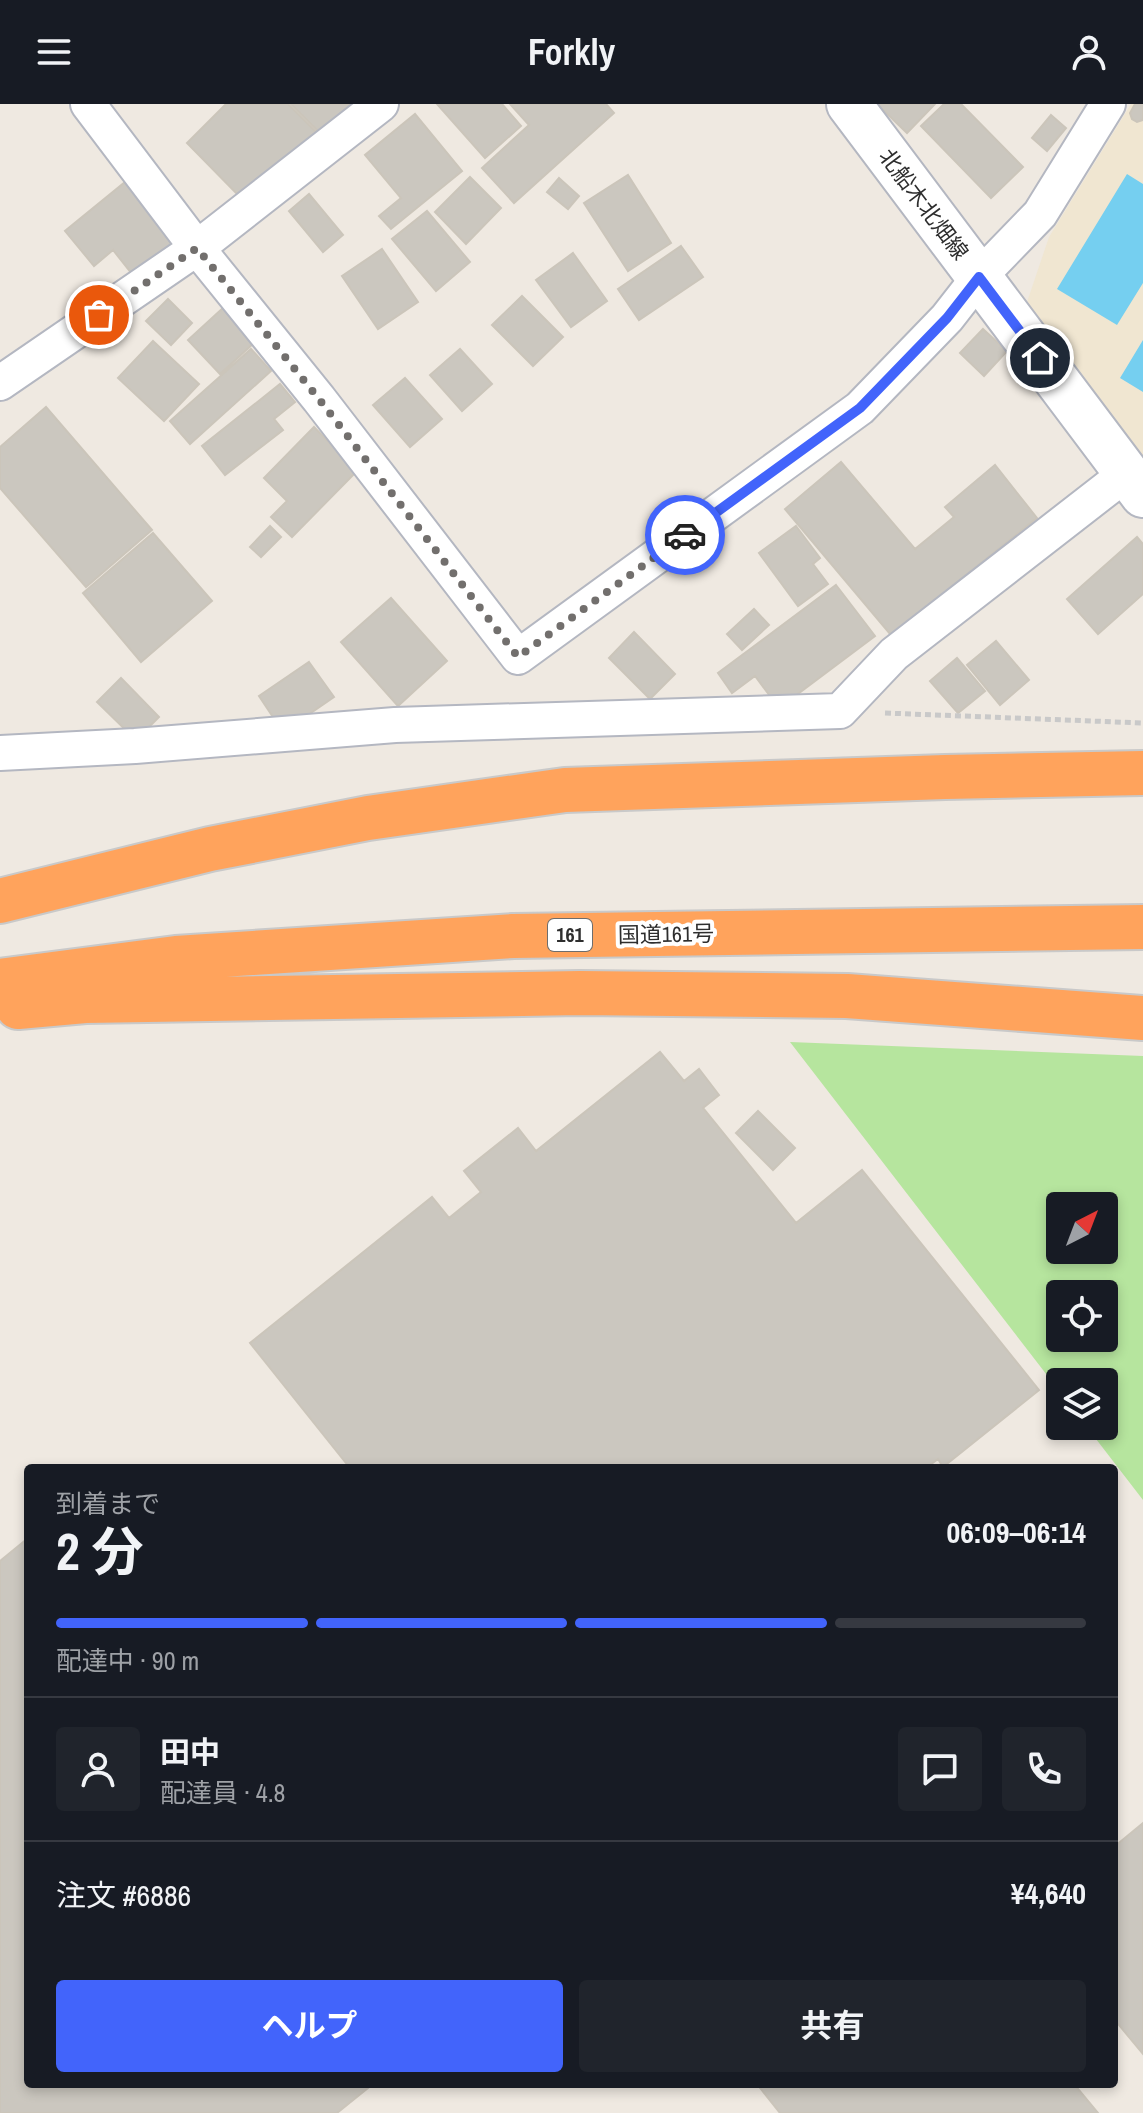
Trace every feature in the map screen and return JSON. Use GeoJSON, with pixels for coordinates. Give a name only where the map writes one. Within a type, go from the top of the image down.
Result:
{"type":"FeatureCollection","features":[{"type":"Feature","properties":{"kind":"highway"},"geometry":{"type":"LineString","coordinates":[[0,901],[210,849],[368,818],[565,790],[1143,773]]}},
{"type":"Feature","properties":{"kind":"highway","name":"国道161号"},"geometry":{"type":"LineString","coordinates":[[0,981],[176,958],[513,936],[1143,927]]}},
{"type":"Feature","properties":{"kind":"highway"},"geometry":{"type":"LineString","coordinates":[[0,1008],[85,1001],[611,993],[847,996],[1143,1018]]}},
{"type":"Feature","properties":{"kind":"main road","name":"北船木北畑線"},"geometry":{"type":"LineString","coordinates":[[849,104],[1135,484]]}},
{"type":"Feature","properties":{"kind":"street"},"geometry":{"type":"LineString","coordinates":[[88,104],[518,657],[860,408],[947,318],[979,277],[1040,214],[1108,104]]}},
{"type":"Feature","properties":{"kind":"street"},"geometry":{"type":"LineString","coordinates":[[0,383],[197,248],[381,104]]}},
{"type":"Feature","properties":{"kind":"street"},"geometry":{"type":"LineString","coordinates":[[0,753],[135,746],[395,725],[840,711],[894,654],[1135,484]]}},
{"type":"Feature","properties":{"kind":"path"},"geometry":{"type":"LineString","coordinates":[[840,711],[1143,723]]}},
{"type":"Feature","properties":{"kind":"shaded area"},"geometry":{"type":"Polygon","coordinates":[[[1131,104],[1143,104],[1143,461],[1026,305],[1049,237],[1131,104]]]}},
{"type":"Feature","properties":{"kind":"green space"},"geometry":{"type":"Polygon","coordinates":[[[790,1042],[1143,1056],[1143,1500],[1097,1440],[1118,1440],[1118,1368],[1046,1368],[1046,1374],[790,1042]]]}},
{"type":"Feature","properties":{"kind":"water"},"geometry":{"type":"Polygon","coordinates":[[[1127,174],[1143,184],[1143,283],[1117,325],[1057,289],[1127,174]]]}},
{"type":"Feature","properties":{"kind":"water"},"geometry":{"type":"Polygon","coordinates":[[[1143,340],[1143,392],[1120,378],[1143,340]]]}},
{"type":"Feature","properties":{"kind":"building"},"geometry":{"type":"Polygon","coordinates":[[[226,104],[288,104],[317,133],[246,203],[187,143],[226,104]]]}},
{"type":"Feature","properties":{"kind":"building"},"geometry":{"type":"Polygon","coordinates":[[[291,104],[355,104],[323,136],[291,104]]]}},
{"type":"Feature","properties":{"kind":"building"},"geometry":{"type":"Polygon","coordinates":[[[437,104],[502,104],[521,126],[485,158],[437,104]]]}},
{"type":"Feature","properties":{"kind":"building"},"geometry":{"type":"Polygon","coordinates":[[[510,104],[606,104],[614,113],[514,203],[482,168],[529,125],[510,104]]]}},
{"type":"Feature","properties":{"kind":"building"},"geometry":{"type":"Polygon","coordinates":[[[877,104],[935,104],[907,133],[877,104]]]}},
{"type":"Feature","properties":{"kind":"building"},"geometry":{"type":"Polygon","coordinates":[[[944,104],[961,104],[1023,167],[991,198],[921,126],[944,104]]]}},
{"type":"Feature","properties":{"kind":"building"},"geometry":{"type":"Polygon","coordinates":[[[1135,104],[1143,104],[1143,120],[1137,122],[1130,113],[1135,104]]]}},
{"type":"Feature","properties":{"kind":"building"},"geometry":{"type":"Polygon","coordinates":[[[415,114],[462,171],[391,229],[379,216],[401,198],[365,155],[415,114]]]}},
{"type":"Feature","properties":{"kind":"building"},"geometry":{"type":"Polygon","coordinates":[[[1051,115],[1066,128],[1047,151],[1032,138],[1051,115]]]}},
{"type":"Feature","properties":{"kind":"building"},"geometry":{"type":"Polygon","coordinates":[[[628,175],[671,243],[628,271],[584,203],[628,175]]]}},
{"type":"Feature","properties":{"kind":"building"},"geometry":{"type":"Polygon","coordinates":[[[470,177],[501,208],[466,244],[435,212],[470,177]]]}},
{"type":"Feature","properties":{"kind":"building"},"geometry":{"type":"Polygon","coordinates":[[[130,178],[186,246],[140,284],[113,250],[94,266],[65,231],[130,178]]]}},
{"type":"Feature","properties":{"kind":"building"},"geometry":{"type":"Polygon","coordinates":[[[559,178],[579,196],[568,209],[547,192],[559,178]]]}},
{"type":"Feature","properties":{"kind":"building"},"geometry":{"type":"Polygon","coordinates":[[[309,194],[343,235],[323,252],[289,211],[309,194]]]}},
{"type":"Feature","properties":{"kind":"building"},"geometry":{"type":"Polygon","coordinates":[[[427,211],[470,262],[436,291],[392,239],[427,211]]]}},
{"type":"Feature","properties":{"kind":"building"},"geometry":{"type":"Polygon","coordinates":[[[681,246],[703,277],[639,320],[618,289],[681,246]]]}},
{"type":"Feature","properties":{"kind":"building"},"geometry":{"type":"Polygon","coordinates":[[[382,249],[418,302],[378,329],[342,276],[382,249]]]}},
{"type":"Feature","properties":{"kind":"building"},"geometry":{"type":"Polygon","coordinates":[[[573,253],[607,301],[571,327],[536,280],[573,253]]]}},
{"type":"Feature","properties":{"kind":"building"},"geometry":{"type":"Polygon","coordinates":[[[522,296],[563,337],[533,366],[492,325],[522,296]]]}},
{"type":"Feature","properties":{"kind":"building"},"geometry":{"type":"Polygon","coordinates":[[[168,299],[192,323],[171,345],[146,321],[168,299]]]}},
{"type":"Feature","properties":{"kind":"building"},"geometry":{"type":"Polygon","coordinates":[[[223,308],[254,343],[220,374],[188,340],[223,308]]]}},
{"type":"Feature","properties":{"kind":"building"},"geometry":{"type":"Polygon","coordinates":[[[983,329],[1007,351],[984,376],[960,353],[983,329]]]}},
{"type":"Feature","properties":{"kind":"building"},"geometry":{"type":"Polygon","coordinates":[[[153,341],[199,384],[164,421],[118,378],[153,341]]]}},
{"type":"Feature","properties":{"kind":"building"},"geometry":{"type":"Polygon","coordinates":[[[251,349],[271,371],[190,444],[170,421],[251,349]]]}},
{"type":"Feature","properties":{"kind":"building"},"geometry":{"type":"Polygon","coordinates":[[[460,349],[492,384],[462,411],[430,375],[460,349]]]}},
{"type":"Feature","properties":{"kind":"building"},"geometry":{"type":"Polygon","coordinates":[[[405,378],[442,419],[410,447],[373,405],[405,378]]]}},
{"type":"Feature","properties":{"kind":"building"},"geometry":{"type":"Polygon","coordinates":[[[280,384],[295,402],[274,419],[283,430],[225,475],[202,446],[280,384]]]}},
{"type":"Feature","properties":{"kind":"building"},"geometry":{"type":"Polygon","coordinates":[[[46,407],[152,530],[86,587],[0,488],[0,447],[46,407]]]}},
{"type":"Feature","properties":{"kind":"building"},"geometry":{"type":"Polygon","coordinates":[[[314,427],[357,471],[292,537],[271,517],[287,501],[264,478],[314,427]]]}},
{"type":"Feature","properties":{"kind":"building"},"geometry":{"type":"Polygon","coordinates":[[[841,462],[915,549],[954,517],[945,507],[995,465],[1037,518],[891,635],[785,509],[841,462]]]}},
{"type":"Feature","properties":{"kind":"building"},"geometry":{"type":"Polygon","coordinates":[[[270,526],[281,537],[261,557],[250,547],[270,526]]]}},
{"type":"Feature","properties":{"kind":"building"},"geometry":{"type":"Polygon","coordinates":[[[796,526],[820,558],[813,564],[828,584],[798,606],[759,553],[796,526]]]}},
{"type":"Feature","properties":{"kind":"building"},"geometry":{"type":"Polygon","coordinates":[[[153,533],[212,601],[141,662],[83,593],[153,533]]]}},
{"type":"Feature","properties":{"kind":"building"},"geometry":{"type":"Polygon","coordinates":[[[1137,537],[1143,544],[1143,594],[1098,634],[1067,599],[1137,537]]]}},
{"type":"Feature","properties":{"kind":"building"},"geometry":{"type":"Polygon","coordinates":[[[836,585],[875,636],[779,708],[755,676],[732,693],[718,673],[836,585]]]}},
{"type":"Feature","properties":{"kind":"building"},"geometry":{"type":"Polygon","coordinates":[[[391,598],[447,661],[398,706],[341,642],[391,598]]]}},
{"type":"Feature","properties":{"kind":"building"},"geometry":{"type":"Polygon","coordinates":[[[754,609],[769,625],[742,650],[727,634],[754,609]]]}},
{"type":"Feature","properties":{"kind":"building"},"geometry":{"type":"Polygon","coordinates":[[[634,632],[675,674],[650,699],[609,658],[634,632]]]}},
{"type":"Feature","properties":{"kind":"building"},"geometry":{"type":"Polygon","coordinates":[[[996,641],[1029,680],[1000,705],[967,665],[996,641]]]}},
{"type":"Feature","properties":{"kind":"building"},"geometry":{"type":"Polygon","coordinates":[[[957,658],[985,691],[958,713],[930,681],[957,658]]]}},
{"type":"Feature","properties":{"kind":"building"},"geometry":{"type":"Polygon","coordinates":[[[309,662],[334,697],[283,732],[259,696],[309,662]]]}},
{"type":"Feature","properties":{"kind":"building"},"geometry":{"type":"Polygon","coordinates":[[[121,678],[159,717],[136,740],[97,702],[121,678]]]}},
{"type":"Feature","properties":{"kind":"building"},"geometry":{"type":"Polygon","coordinates":[[[660,1052],[684,1081],[699,1069],[719,1095],[703,1108],[796,1223],[862,1170],[1039,1390],[947,1464],[941,1464],[938,1459],[931,1464],[347,1464],[250,1343],[432,1197],[449,1218],[481,1192],[464,1171],[518,1128],[536,1151],[660,1052]]]}},
{"type":"Feature","properties":{"kind":"building"},"geometry":{"type":"Polygon","coordinates":[[[758,1111],[795,1148],[773,1170],[736,1133],[758,1111]]]}},
{"type":"Feature","properties":{"kind":"building"},"geometry":{"type":"Polygon","coordinates":[[[24,1541],[24,2088],[368,2088],[337,2113],[0,2113],[0,1561],[24,1541]]]}},
{"type":"Feature","properties":{"kind":"building"},"geometry":{"type":"Polygon","coordinates":[[[1143,1823],[1143,2054],[1118,2024],[1118,1844],[1143,1823]]]}},
{"type":"Feature","properties":{"kind":"building"},"geometry":{"type":"Polygon","coordinates":[[[760,2088],[1077,2088],[1098,2113],[780,2113],[760,2088]]]}},
{"type":"Feature","properties":{"kind":"way so far"},"geometry":{"type":"LineString","coordinates":[[99,315],[197,248],[319,399],[518,657],[685,535]]}},
{"type":"Feature","properties":{"kind":"route"},"geometry":{"type":"LineString","coordinates":[[685,535],[860,408],[947,318],[979,277],[1040,358]]}}]}
